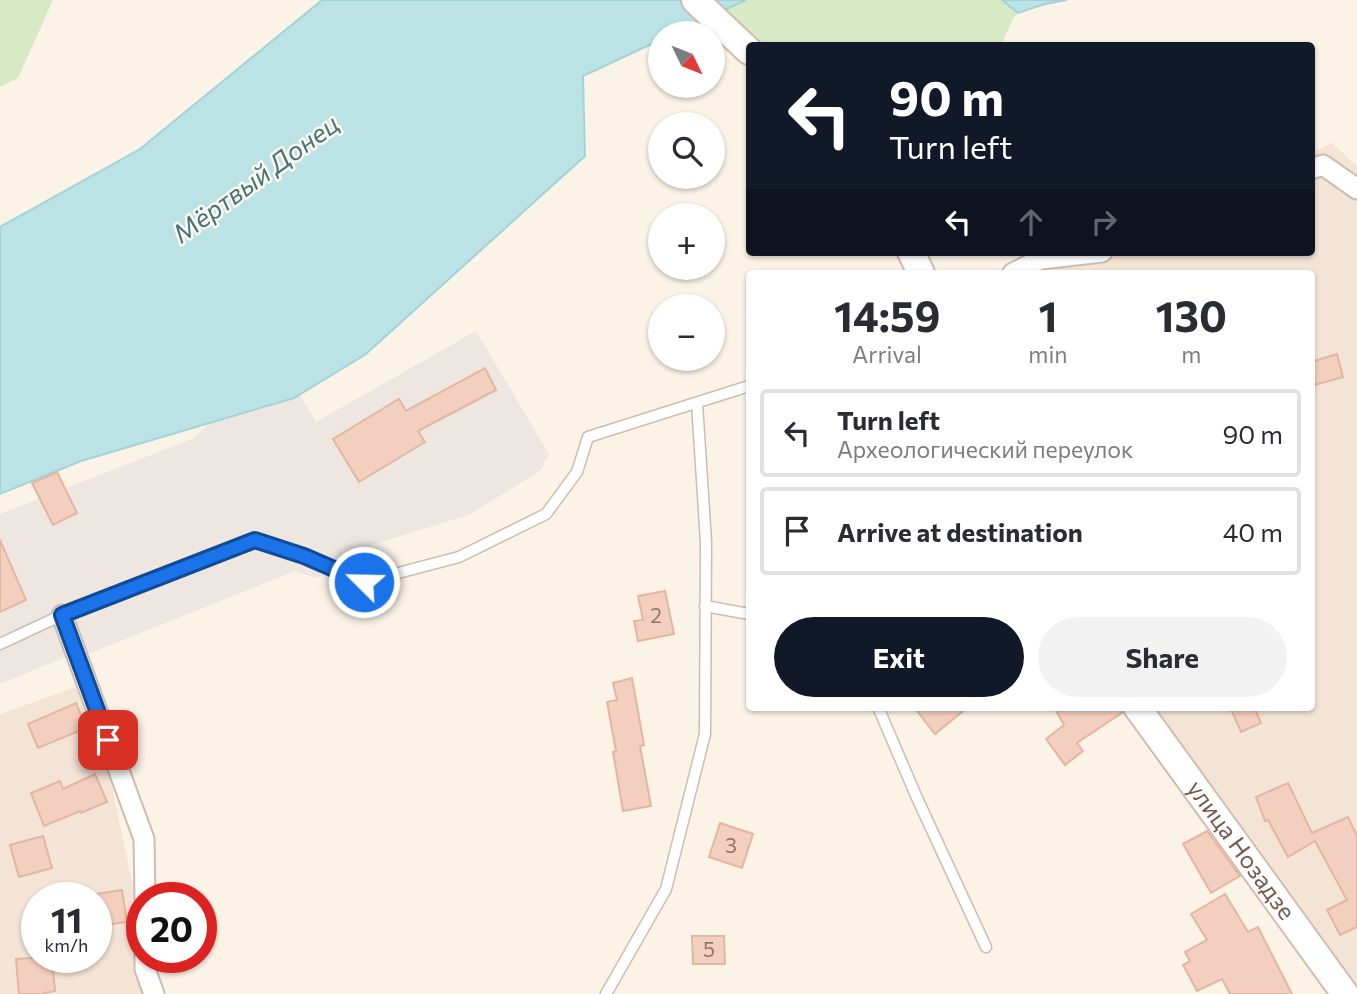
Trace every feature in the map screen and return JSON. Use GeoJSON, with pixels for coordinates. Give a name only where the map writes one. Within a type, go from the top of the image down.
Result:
{"type":"FeatureCollection","features":[{"type":"Feature","properties":{"kind":"street"},"geometry":{"type":"LineString","coordinates":[[695,0],[746,48]]}},
{"type":"Feature","properties":{"kind":"street"},"geometry":{"type":"LineString","coordinates":[[1315,168],[1323,165],[1357,189]]}},
{"type":"Feature","properties":{"kind":"street"},"geometry":{"type":"LineString","coordinates":[[1019,270],[1041,259],[1067,256]]}},
{"type":"Feature","properties":{"kind":"street"},"geometry":{"type":"LineString","coordinates":[[62,615],[144,839],[145,882]]}},
{"type":"Feature","properties":{"kind":"street","name":"улица Нозадзе"},"geometry":{"type":"LineString","coordinates":[[1140,711],[1345,994]]}},
{"type":"Feature","properties":{"kind":"street"},"geometry":{"type":"LineString","coordinates":[[146,973],[153,994]]}},
{"type":"Feature","properties":{"kind":"lane"},"geometry":{"type":"LineString","coordinates":[[0,644],[62,615],[255,540],[304,556],[364,582],[459,557],[546,514],[578,472],[588,437],[746,387]]}},
{"type":"Feature","properties":{"kind":"lane"},"geometry":{"type":"LineString","coordinates":[[606,994],[666,889],[705,734],[706,541],[697,403]]}},
{"type":"Feature","properties":{"kind":"lane"},"geometry":{"type":"LineString","coordinates":[[705,606],[746,613]]}},
{"type":"Feature","properties":{"kind":"lane"},"geometry":{"type":"LineString","coordinates":[[879,711],[986,947]]}},
{"type":"Feature","properties":{"kind":"shaded area"},"geometry":{"type":"Polygon","coordinates":[[[1332,143],[1357,166],[1357,994],[1325,955],[1159,711],[1315,711],[1315,270],[1052,270],[1082,256],[1315,256],[1315,151],[1332,143]]]}},
{"type":"Feature","properties":{"kind":"shaded area"},"geometry":{"type":"Polygon","coordinates":[[[476,331],[549,454],[541,470],[469,515],[371,545],[374,560],[315,578],[295,571],[88,654],[68,656],[0,684],[0,514],[194,438],[248,382],[283,368],[316,422],[476,331]]]}},
{"type":"Feature","properties":{"kind":"shaded area"},"geometry":{"type":"Polygon","coordinates":[[[90,682],[132,882],[126,882],[126,973],[148,973],[155,994],[0,994],[0,714],[90,682]]]}},
{"type":"Feature","properties":{"kind":"green space"},"geometry":{"type":"Polygon","coordinates":[[[0,0],[53,0],[18,78],[0,87],[0,0]]]}},
{"type":"Feature","properties":{"kind":"green space"},"geometry":{"type":"Polygon","coordinates":[[[745,0],[1002,0],[1018,13],[1002,42],[746,43],[725,26],[725,21],[719,21],[712,15],[745,0]]]}},
{"type":"Feature","properties":{"kind":"water","name":"Мёртвый Донец"},"geometry":{"type":"Polygon","coordinates":[[[322,0],[746,0],[700,21],[648,21],[648,46],[583,76],[585,156],[366,354],[294,398],[81,461],[0,494],[0,227],[140,149],[322,0]]]}},
{"type":"Feature","properties":{"kind":"water"},"geometry":{"type":"Polygon","coordinates":[[[1002,0],[1067,0],[1018,13],[1002,0]]]}},
{"type":"Feature","properties":{"kind":"building"},"geometry":{"type":"Polygon","coordinates":[[[1337,354],[1343,377],[1315,385],[1315,361],[1337,354]]]}},
{"type":"Feature","properties":{"kind":"building"},"geometry":{"type":"Polygon","coordinates":[[[485,368],[496,390],[418,431],[425,442],[359,482],[333,439],[399,399],[406,411],[485,368]]]}},
{"type":"Feature","properties":{"kind":"building"},"geometry":{"type":"Polygon","coordinates":[[[57,472],[77,513],[53,525],[32,483],[57,472]]]}},
{"type":"Feature","properties":{"kind":"building"},"geometry":{"type":"Polygon","coordinates":[[[0,540],[26,600],[0,612],[0,540]]]}},
{"type":"Feature","properties":{"kind":"building"},"geometry":{"type":"Polygon","coordinates":[[[665,591],[674,634],[638,641],[634,621],[643,620],[638,596],[665,591]]]}},
{"type":"Feature","properties":{"kind":"building"},"geometry":{"type":"Polygon","coordinates":[[[632,678],[651,806],[623,811],[607,702],[617,700],[613,683],[632,678]]]}},
{"type":"Feature","properties":{"kind":"building"},"geometry":{"type":"Polygon","coordinates":[[[76,703],[86,728],[38,748],[28,724],[76,703]]]}},
{"type":"Feature","properties":{"kind":"building"},"geometry":{"type":"Polygon","coordinates":[[[917,711],[963,711],[935,734],[917,711]]]}},
{"type":"Feature","properties":{"kind":"building"},"geometry":{"type":"Polygon","coordinates":[[[1056,711],[1123,711],[1077,743],[1083,751],[1065,765],[1046,739],[1064,725],[1056,711]]]}},
{"type":"Feature","properties":{"kind":"building"},"geometry":{"type":"Polygon","coordinates":[[[1232,711],[1256,711],[1261,723],[1241,732],[1232,711]]]}},
{"type":"Feature","properties":{"kind":"building"},"geometry":{"type":"Polygon","coordinates":[[[95,774],[107,802],[44,826],[31,793],[60,781],[63,789],[95,774]]]}},
{"type":"Feature","properties":{"kind":"building"},"geometry":{"type":"Polygon","coordinates":[[[1288,783],[1312,833],[1348,817],[1357,836],[1357,927],[1340,935],[1327,910],[1347,900],[1315,841],[1288,857],[1268,820],[1265,821],[1256,797],[1288,783]]]}},
{"type":"Feature","properties":{"kind":"building"},"geometry":{"type":"Polygon","coordinates":[[[720,823],[753,834],[742,868],[709,857],[720,823]]]}},
{"type":"Feature","properties":{"kind":"building"},"geometry":{"type":"Polygon","coordinates":[[[1207,831],[1240,876],[1211,893],[1183,844],[1207,831]]]}},
{"type":"Feature","properties":{"kind":"building"},"geometry":{"type":"Polygon","coordinates":[[[43,836],[52,868],[19,877],[10,845],[43,836]]]}},
{"type":"Feature","properties":{"kind":"building"},"geometry":{"type":"Polygon","coordinates":[[[122,890],[126,922],[112,924],[112,892],[122,890]]]}},
{"type":"Feature","properties":{"kind":"building"},"geometry":{"type":"Polygon","coordinates":[[[1225,894],[1248,932],[1258,927],[1292,994],[1230,994],[1222,979],[1197,991],[1183,965],[1190,961],[1185,952],[1207,940],[1191,914],[1225,894]]]}},
{"type":"Feature","properties":{"kind":"building"},"geometry":{"type":"Polygon","coordinates":[[[692,936],[724,936],[725,964],[693,964],[692,936]]]}},
{"type":"Feature","properties":{"kind":"building"},"geometry":{"type":"Polygon","coordinates":[[[16,959],[21,959],[21,973],[53,973],[55,991],[19,994],[16,959]]]}},
{"type":"Feature","properties":{"kind":"route"},"geometry":{"type":"LineString","coordinates":[[108,740],[62,615],[255,540],[304,556],[364,582]]}}]}
